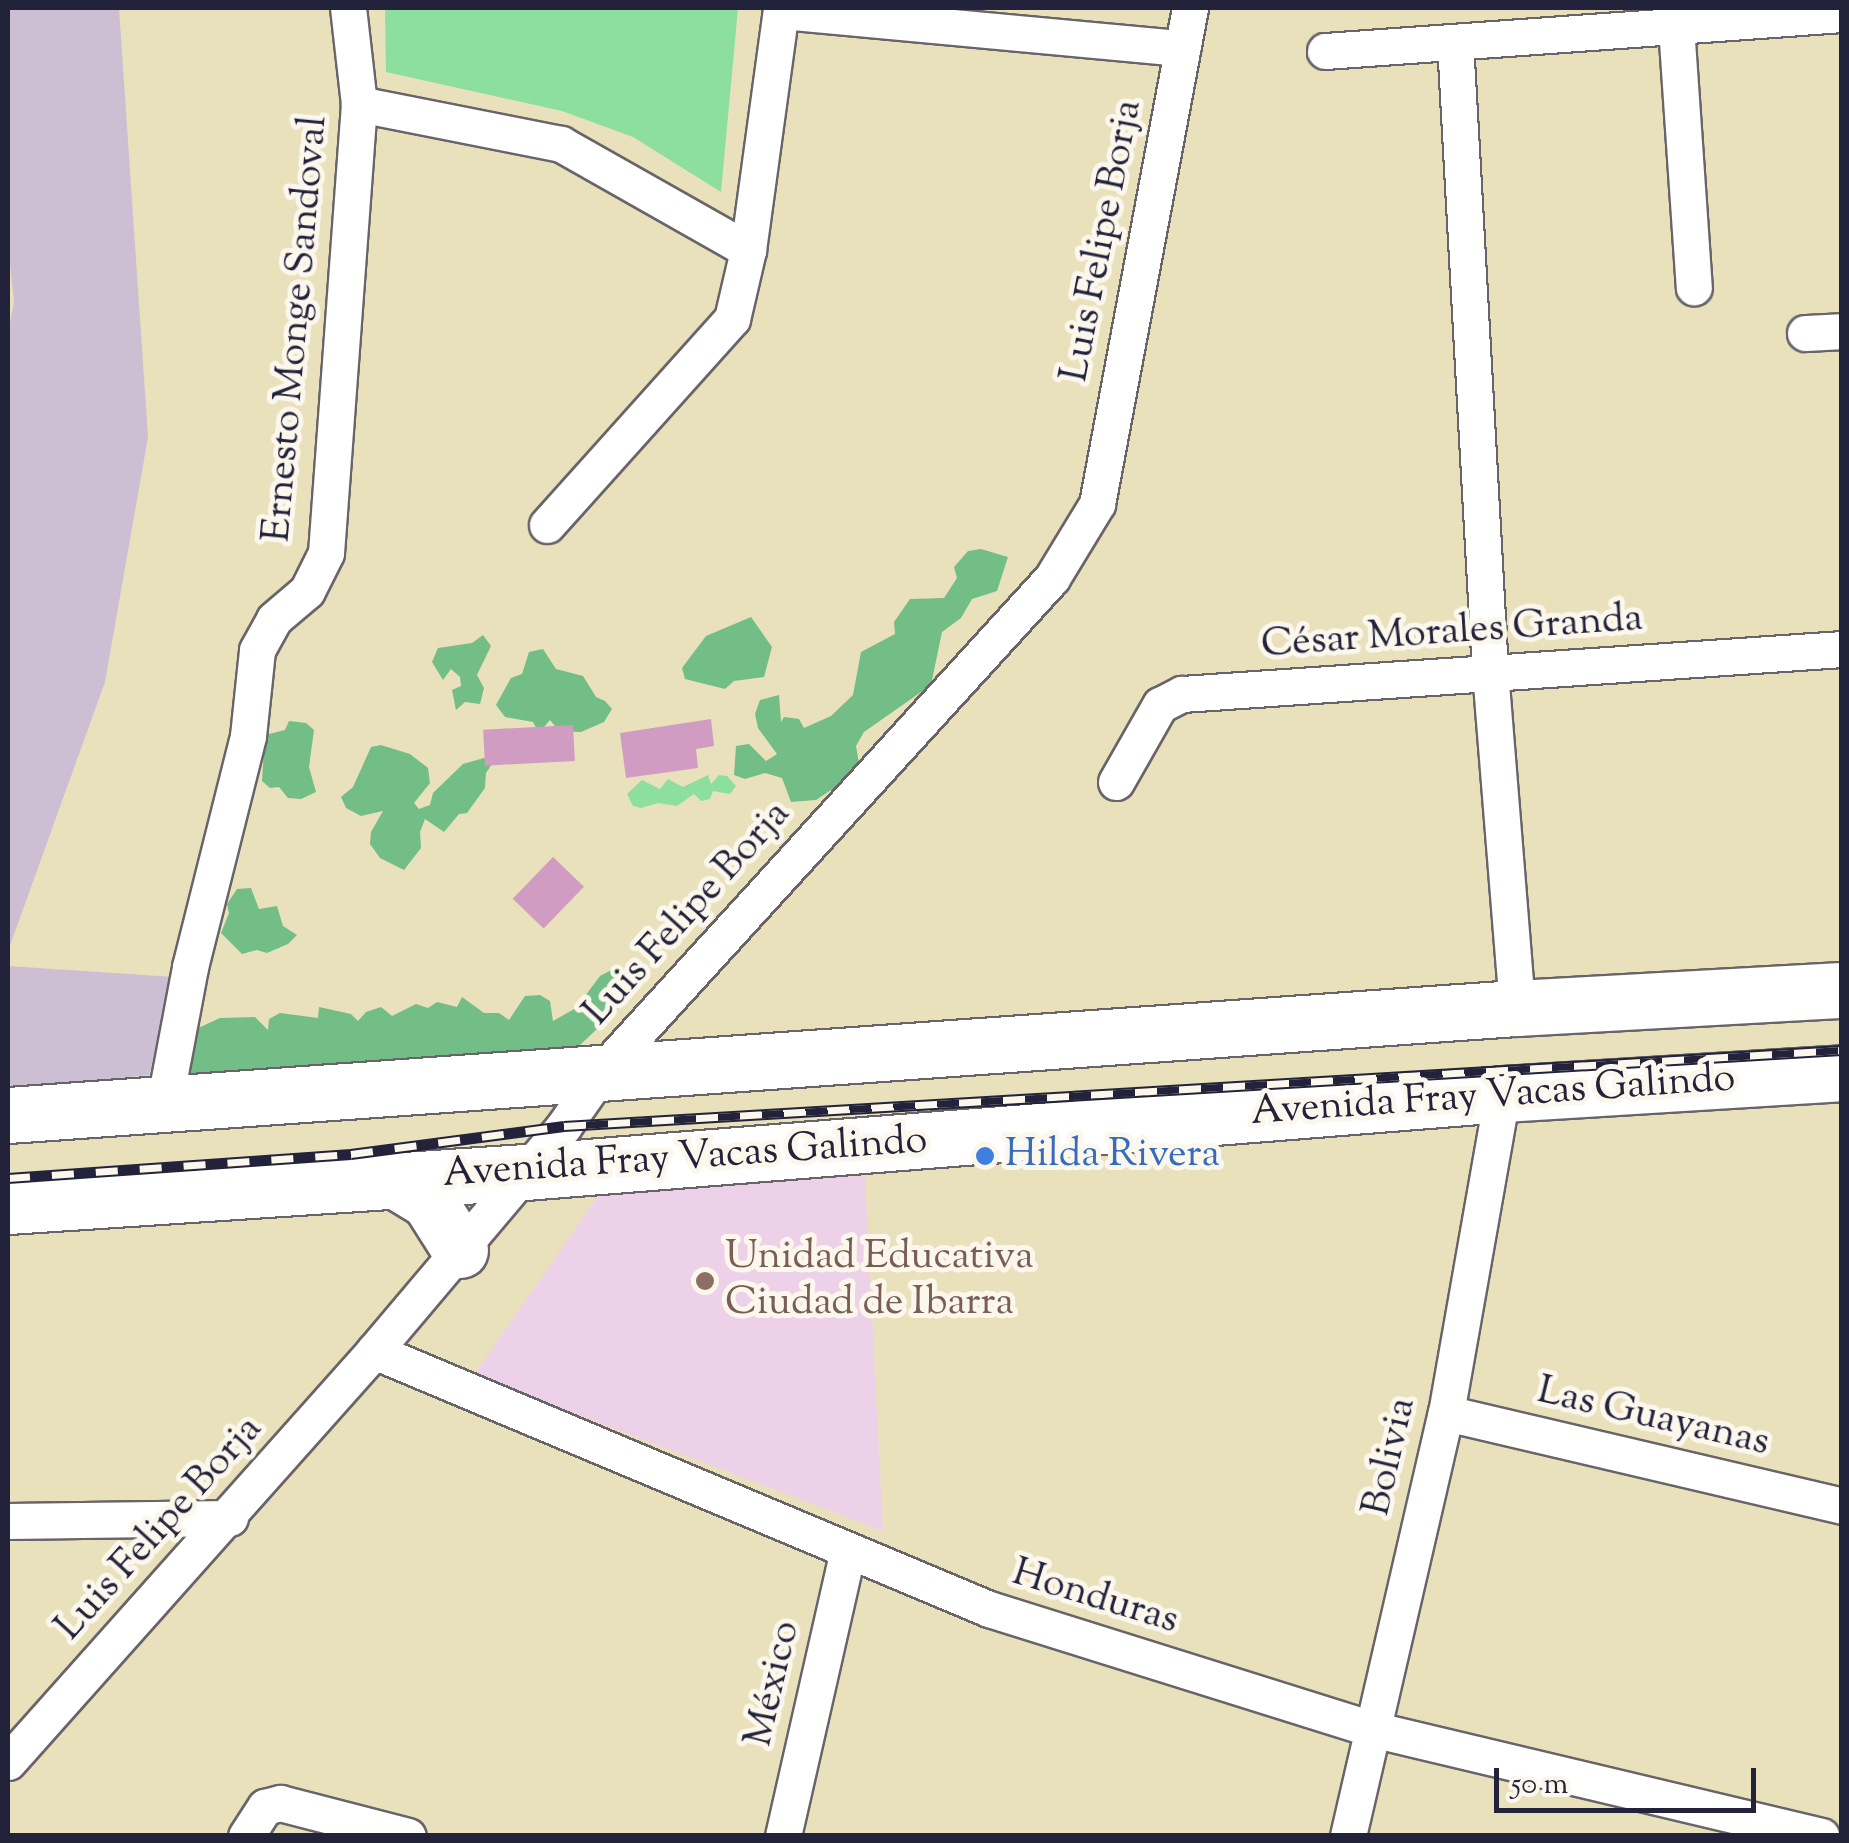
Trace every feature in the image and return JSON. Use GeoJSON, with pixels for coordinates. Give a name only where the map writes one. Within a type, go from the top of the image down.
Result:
{"type":"FeatureCollection","features":[{"type":"Feature","properties":{"kind":"main road"},"geometry":{"type":"LineString","coordinates":[[8,1115],[604,1070],[1842,990]]}},
{"type":"Feature","properties":{"kind":"main road","name":"Avenida Fray Vacas Galindo"},"geometry":{"type":"LineString","coordinates":[[8,1206],[525,1172],[1502,1094],[1842,1073]]}},
{"type":"Feature","properties":{"kind":"main road"},"geometry":{"type":"LineString","coordinates":[[396,1181],[429,1201],[460,1250]]}},
{"type":"Feature","properties":{"kind":"street","name":"Ernesto Monge Sandoval"},"geometry":{"type":"LineString","coordinates":[[164,1105],[190,966],[248,736],[258,650],[274,619],[307,591],[326,553],[359,104],[348,8]]}},
{"type":"Feature","properties":{"kind":"street","name":"Luis Felipe Borja"},"geometry":{"type":"LineString","coordinates":[[8,1762],[230,1518],[374,1351],[525,1172],[604,1070],[1052,578],[1097,504],[1190,8]]}},
{"type":"Feature","properties":{"kind":"street"},"geometry":{"type":"LineString","coordinates":[[546,524],[732,320],[748,250],[781,9],[1182,48]]}},
{"type":"Feature","properties":{"kind":"street"},"geometry":{"type":"LineString","coordinates":[[1325,51],[1842,14]]}},
{"type":"Feature","properties":{"kind":"street"},"geometry":{"type":"LineString","coordinates":[[1676,26],[1694,288]]}},
{"type":"Feature","properties":{"kind":"street"},"geometry":{"type":"LineString","coordinates":[[1455,42],[1490,672],[1517,1008]]}},
{"type":"Feature","properties":{"kind":"street"},"geometry":{"type":"LineString","coordinates":[[359,104],[561,144],[748,250]]}},
{"type":"Feature","properties":{"kind":"street"},"geometry":{"type":"LineString","coordinates":[[1805,333],[1842,331]]}},
{"type":"Feature","properties":{"kind":"street","name":"César Morales Granda"},"geometry":{"type":"LineString","coordinates":[[1116,782],[1160,706],[1182,694],[1842,649]]}},
{"type":"Feature","properties":{"kind":"street","name":"Bolivia"},"geometry":{"type":"LineString","coordinates":[[1348,1836],[1446,1413],[1502,1094]]}},
{"type":"Feature","properties":{"kind":"street","name":"Honduras"},"geometry":{"type":"LineString","coordinates":[[374,1351],[989,1610],[1372,1729],[1821,1836]]}},
{"type":"Feature","properties":{"kind":"street","name":"Las Guayanas"},"geometry":{"type":"LineString","coordinates":[[1446,1413],[1842,1506]]}},
{"type":"Feature","properties":{"kind":"street"},"geometry":{"type":"LineString","coordinates":[[8,1521],[230,1518]]}},
{"type":"Feature","properties":{"kind":"street","name":"México"},"geometry":{"type":"LineString","coordinates":[[783,1836],[848,1551]]}},
{"type":"Feature","properties":{"kind":"street"},"geometry":{"type":"LineString","coordinates":[[256,1821],[280,1803],[408,1836]]}},
{"type":"Feature","properties":{"kind":"shaded area"},"geometry":{"type":"Polygon","coordinates":[[[8,8],[119,8],[148,437],[105,682],[8,951],[8,334],[14,302],[8,244],[8,8]]]}},
{"type":"Feature","properties":{"kind":"shaded area"},"geometry":{"type":"Polygon","coordinates":[[[8,966],[174,977],[149,1075],[8,1089],[8,966]]]}},
{"type":"Feature","properties":{"kind":"shaded area","name":"Unidad Educativa Ciudad de Ibarra"},"geometry":{"type":"Polygon","coordinates":[[[865,1176],[883,1531],[474,1375],[605,1186],[865,1176]]]}},
{"type":"Feature","properties":{"kind":"green space"},"geometry":{"type":"Polygon","coordinates":[[[385,8],[738,8],[721,192],[633,137],[562,111],[386,72],[385,8]]]}},
{"type":"Feature","properties":{"kind":"green space"},"geometry":{"type":"Polygon","coordinates":[[[981,549],[1008,557],[997,591],[972,599],[961,618],[942,632],[931,685],[864,732],[856,746],[859,763],[855,774],[816,800],[791,802],[782,778],[765,773],[745,779],[734,775],[736,746],[749,744],[766,761],[777,754],[758,728],[755,714],[760,700],[779,695],[781,722],[784,717],[799,719],[804,728],[831,716],[853,695],[861,652],[895,634],[894,622],[910,599],[944,598],[957,578],[954,567],[968,551],[981,549]]]}},
{"type":"Feature","properties":{"kind":"green space"},"geometry":{"type":"Polygon","coordinates":[[[751,617],[772,647],[764,677],[734,681],[725,689],[685,679],[682,668],[706,636],[751,617]]]}},
{"type":"Feature","properties":{"kind":"green space"},"geometry":{"type":"Polygon","coordinates":[[[483,635],[491,646],[477,675],[484,688],[480,704],[465,702],[456,710],[452,690],[461,686],[460,677],[451,669],[443,680],[432,662],[438,648],[472,643],[483,635]]]}},
{"type":"Feature","properties":{"kind":"green space"},"geometry":{"type":"Polygon","coordinates":[[[543,649],[556,669],[583,676],[596,697],[612,709],[604,722],[581,732],[559,731],[550,720],[539,733],[533,722],[505,717],[496,705],[511,678],[522,674],[529,652],[543,649]]]}},
{"type":"Feature","properties":{"kind":"green space"},"geometry":{"type":"Polygon","coordinates":[[[289,721],[306,723],[314,730],[309,767],[316,792],[301,799],[288,798],[279,787],[270,788],[262,781],[265,735],[285,730],[289,721]]]}},
{"type":"Feature","properties":{"kind":"green space"},"geometry":{"type":"Polygon","coordinates":[[[381,745],[410,754],[428,768],[430,783],[414,803],[419,809],[430,805],[433,793],[463,764],[484,758],[494,761],[486,773],[485,788],[467,813],[459,814],[444,832],[425,819],[420,832],[421,848],[404,870],[380,858],[370,844],[371,832],[383,811],[361,816],[346,808],[341,797],[353,787],[371,747],[381,745]]]}},
{"type":"Feature","properties":{"kind":"green space"},"geometry":{"type":"Polygon","coordinates":[[[708,775],[711,784],[719,775],[727,776],[736,786],[730,794],[713,791],[710,799],[701,801],[694,794],[677,806],[658,803],[641,808],[633,806],[627,794],[642,780],[660,789],[668,779],[683,787],[708,775]]]}},
{"type":"Feature","properties":{"kind":"green space"},"geometry":{"type":"Polygon","coordinates":[[[251,888],[259,909],[277,906],[283,926],[297,935],[288,944],[267,953],[257,950],[242,954],[221,933],[229,913],[227,904],[237,889],[251,888]]]}},
{"type":"Feature","properties":{"kind":"green space"},"geometry":{"type":"Polygon","coordinates":[[[619,966],[635,987],[630,998],[580,1045],[552,1054],[180,1076],[194,1030],[220,1018],[255,1017],[268,1030],[269,1019],[280,1013],[318,1018],[319,1007],[351,1014],[358,1021],[366,1012],[381,1007],[392,1016],[416,1004],[428,1008],[437,1002],[457,1007],[462,997],[484,1013],[499,1013],[509,1020],[525,996],[540,995],[550,1001],[553,1021],[576,1008],[600,976],[619,966]]]}},
{"type":"Feature","properties":{"kind":"building"},"geometry":{"type":"Polygon","coordinates":[[[711,719],[714,746],[696,749],[698,768],[626,778],[620,733],[711,719]]]}},
{"type":"Feature","properties":{"kind":"building"},"geometry":{"type":"Polygon","coordinates":[[[573,725],[575,761],[485,766],[483,730],[573,725]]]}},
{"type":"Feature","properties":{"kind":"building"},"geometry":{"type":"Polygon","coordinates":[[[553,857],[584,887],[544,929],[513,899],[553,857]]]}},
{"type":"Feature","properties":{"kind":"railway"},"geometry":{"type":"LineString","coordinates":[[8,1178],[351,1154],[564,1126],[1842,1050]]}},
{"type":"Feature","properties":{"kind":"place","name":"Hilda Rivera"},"geometry":{"type":"Point","coordinates":[985,1156]}},
{"type":"Feature","properties":{"kind":"place","name":"Unidad Educativa Ciudad de Ibarra"},"geometry":{"type":"Point","coordinates":[705,1281]}}]}
